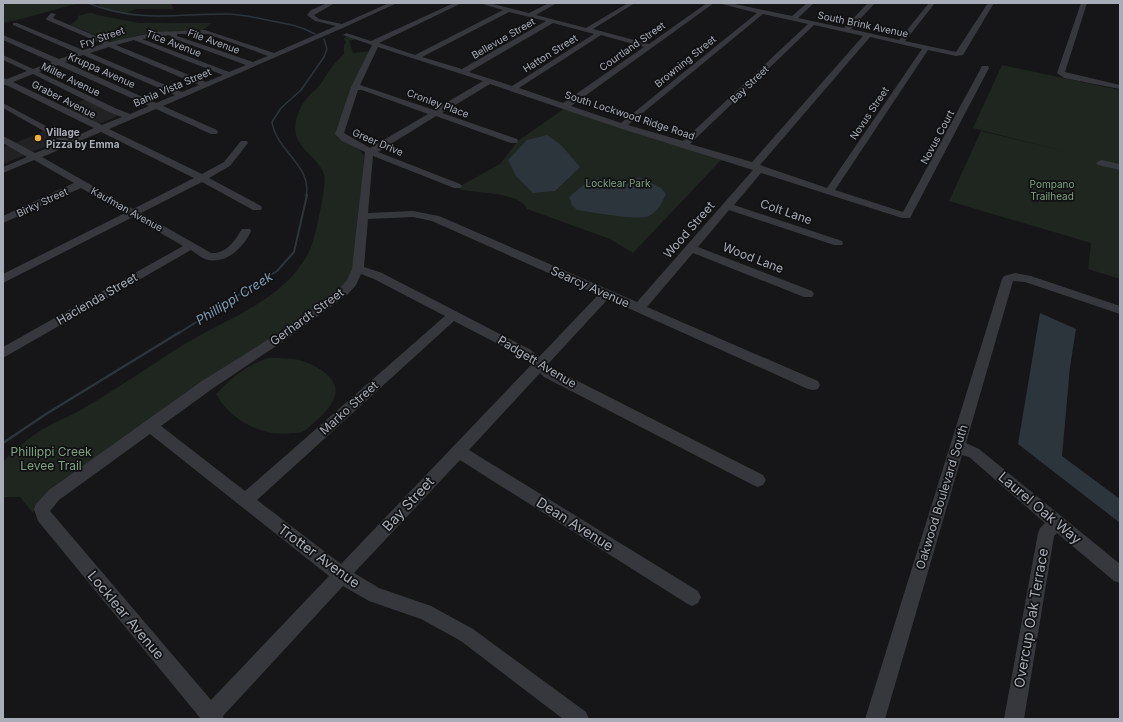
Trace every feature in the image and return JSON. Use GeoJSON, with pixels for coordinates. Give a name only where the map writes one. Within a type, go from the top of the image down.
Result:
{"type":"FeatureCollection","features":[{"type":"Feature","properties":{"kind":"street"},"geometry":{"type":"LineString","coordinates":[[332,3],[311,12],[310,14],[313,17],[334,25],[346,25]]}},
{"type":"Feature","properties":{"kind":"street","name":"Bahia Vista Street"},"geometry":{"type":"LineString","coordinates":[[3,170],[230,75],[394,3]]}},
{"type":"Feature","properties":{"kind":"street","name":"Bahia Vista Street"},"geometry":{"type":"LineString","coordinates":[[346,25],[361,21],[402,3]]}},
{"type":"Feature","properties":{"kind":"street"},"geometry":{"type":"LineString","coordinates":[[374,44],[459,3]]}},
{"type":"Feature","properties":{"kind":"street"},"geometry":{"type":"LineString","coordinates":[[482,3],[650,46]]}},
{"type":"Feature","properties":{"kind":"street"},"geometry":{"type":"LineString","coordinates":[[530,15],[554,3]]}},
{"type":"Feature","properties":{"kind":"street","name":"Hatton Street"},"geometry":{"type":"LineString","coordinates":[[588,30],[632,3]]}},
{"type":"Feature","properties":{"kind":"street","name":"Courtland Street"},"geometry":{"type":"LineString","coordinates":[[565,106],[711,3]]}},
{"type":"Feature","properties":{"kind":"street","name":"South Brink Avenue"},"geometry":{"type":"LineString","coordinates":[[721,3],[953,54],[960,53],[991,3]]}},
{"type":"Feature","properties":{"kind":"street"},"geometry":{"type":"LineString","coordinates":[[742,8],[749,3]]}},
{"type":"Feature","properties":{"kind":"street"},"geometry":{"type":"LineString","coordinates":[[793,19],[811,3]]}},
{"type":"Feature","properties":{"kind":"street"},"geometry":{"type":"LineString","coordinates":[[846,30],[872,3]]}},
{"type":"Feature","properties":{"kind":"street"},"geometry":{"type":"LineString","coordinates":[[901,42],[932,3]]}},
{"type":"Feature","properties":{"kind":"street"},"geometry":{"type":"LineString","coordinates":[[1084,3],[1061,74],[1120,87]]}},
{"type":"Feature","properties":{"kind":"street"},"geometry":{"type":"LineString","coordinates":[[416,57],[508,10]]}},
{"type":"Feature","properties":{"kind":"street","name":"Browning Street"},"geometry":{"type":"LineString","coordinates":[[622,126],[762,12]]}},
{"type":"Feature","properties":{"kind":"street"},"geometry":{"type":"LineString","coordinates":[[53,14],[49,19],[206,85]]}},
{"type":"Feature","properties":{"kind":"street","name":"Bellevue Street"},"geometry":{"type":"LineString","coordinates":[[463,72],[552,21]]}},
{"type":"Feature","properties":{"kind":"street","name":"Bay Street"},"geometry":{"type":"LineString","coordinates":[[685,144],[813,23]]}},
{"type":"Feature","properties":{"kind":"street"},"geometry":{"type":"LineString","coordinates":[[15,24],[182,95]]}},
{"type":"Feature","properties":{"kind":"street","name":"Fry Street"},"geometry":{"type":"LineString","coordinates":[[4,82],[134,38],[173,33],[199,31],[213,33],[274,56]]}},
{"type":"Feature","properties":{"kind":"street","name":"File Avenue"},"geometry":{"type":"LineString","coordinates":[[173,33],[174,37],[253,65]]}},
{"type":"Feature","properties":{"kind":"street","name":"Hatton Street"},"geometry":{"type":"LineString","coordinates":[[512,89],[600,33]]}},
{"type":"Feature","properties":{"kind":"street","name":"South Lockwood Ridge Road"},"geometry":{"type":"LineString","coordinates":[[346,35],[463,72],[622,126],[685,144],[906,216]]}},
{"type":"Feature","properties":{"kind":"street","name":"Wood Street"},"geometry":{"type":"LineString","coordinates":[[639,308],[727,206],[868,35]]}},
{"type":"Feature","properties":{"kind":"street","name":"Kruppa Avenue"},"geometry":{"type":"LineString","coordinates":[[3,37],[214,132]]}},
{"type":"Feature","properties":{"kind":"street","name":"Tice Avenue"},"geometry":{"type":"LineString","coordinates":[[134,38],[230,75]]}},
{"type":"Feature","properties":{"kind":"street","name":"Greer Drive"},"geometry":{"type":"LineString","coordinates":[[374,44],[339,129],[339,134],[346,140],[370,151],[457,186]]}},
{"type":"Feature","properties":{"kind":"street","name":"Novus Street"},"geometry":{"type":"LineString","coordinates":[[830,191],[926,48]]}},
{"type":"Feature","properties":{"kind":"street","name":"Miller Avenue"},"geometry":{"type":"LineString","coordinates":[[3,57],[112,110],[131,116]]}},
{"type":"Feature","properties":{"kind":"street","name":"Novus Court"},"geometry":{"type":"LineString","coordinates":[[906,216],[985,68]]}},
{"type":"Feature","properties":{"kind":"street"},"geometry":{"type":"LineString","coordinates":[[370,151],[489,81]]}},
{"type":"Feature","properties":{"kind":"street","name":"Graber Avenue"},"geometry":{"type":"LineString","coordinates":[[4,82],[202,178],[256,208]]}},
{"type":"Feature","properties":{"kind":"street","name":"Cronley Place"},"geometry":{"type":"LineString","coordinates":[[356,88],[362,88],[514,141]]}},
{"type":"Feature","properties":{"kind":"street"},"geometry":{"type":"LineString","coordinates":[[3,106],[70,142]]}},
{"type":"Feature","properties":{"kind":"street","name":"Kaufman Avenue"},"geometry":{"type":"LineString","coordinates":[[3,139],[209,256],[219,256],[227,252],[238,244],[244,237],[246,231]]}},
{"type":"Feature","properties":{"kind":"street"},"geometry":{"type":"LineString","coordinates":[[3,279],[228,164],[244,143]]}},
{"type":"Feature","properties":{"kind":"street","name":"Gerhardt Street"},"geometry":{"type":"LineString","coordinates":[[42,508],[54,495],[207,385],[281,337],[338,296],[352,282],[358,269],[368,155],[370,151]]}},
{"type":"Feature","properties":{"kind":"street"},"geometry":{"type":"LineString","coordinates":[[1101,163],[1120,167]]}},
{"type":"Feature","properties":{"kind":"street","name":"Birky Street"},"geometry":{"type":"LineString","coordinates":[[3,220],[81,184]]}},
{"type":"Feature","properties":{"kind":"street","name":"Colt Lane"},"geometry":{"type":"LineString","coordinates":[[727,206],[838,243]]}},
{"type":"Feature","properties":{"kind":"street","name":"Searcy Avenue"},"geometry":{"type":"LineString","coordinates":[[362,216],[408,214],[430,216],[813,385]]}},
{"type":"Feature","properties":{"kind":"street","name":"Hacienda Street"},"geometry":{"type":"LineString","coordinates":[[3,353],[191,246]]}},
{"type":"Feature","properties":{"kind":"street","name":"Wood Lane"},"geometry":{"type":"LineString","coordinates":[[690,248],[808,294]]}},
{"type":"Feature","properties":{"kind":"street","name":"Padgett Avenue"},"geometry":{"type":"LineString","coordinates":[[358,269],[378,276],[452,316],[526,353],[549,372],[758,480]]}},
{"type":"Feature","properties":{"kind":"street","name":"Oakwood Boulevard South"},"geometry":{"type":"LineString","coordinates":[[875,719],[1008,279],[1012,277],[1027,278],[1120,310]]}},
{"type":"Feature","properties":{"kind":"street","name":"Bay Street"},"geometry":{"type":"LineString","coordinates":[[212,717],[341,575],[606,294]]}},
{"type":"Feature","properties":{"kind":"street","name":"Marko Street"},"geometry":{"type":"LineString","coordinates":[[245,501],[452,316]]}},
{"type":"Feature","properties":{"kind":"street","name":"Trotter Avenue"},"geometry":{"type":"LineString","coordinates":[[151,426],[341,575],[375,595],[424,612],[467,635],[579,719]]}},
{"type":"Feature","properties":{"kind":"street","name":"Laurel Oak Way"},"geometry":{"type":"LineString","coordinates":[[957,446],[974,453],[1120,575]]}},
{"type":"Feature","properties":{"kind":"street","name":"Dean Avenue"},"geometry":{"type":"LineString","coordinates":[[458,451],[692,597]]}},
{"type":"Feature","properties":{"kind":"street","name":"Locklear Avenue"},"geometry":{"type":"LineString","coordinates":[[42,508],[44,516],[212,717]]}},
{"type":"Feature","properties":{"kind":"street","name":"Overcup Oak Terrace"},"geometry":{"type":"LineString","coordinates":[[1014,719],[1046,533],[1057,522]]}},
{"type":"Feature","properties":{"kind":"shaded area"},"geometry":{"type":"Polygon","coordinates":[[[86,99],[120,115],[97,125],[63,108],[86,99]]]}},
{"type":"Feature","properties":{"kind":"shaded area"},"geometry":{"type":"Polygon","coordinates":[[[44,131],[61,140],[32,152],[15,143],[44,131]]]}},
{"type":"Feature","properties":{"kind":"shaded area"},"geometry":{"type":"Polygon","coordinates":[[[547,135],[561,145],[580,167],[555,191],[533,193],[516,176],[508,160],[527,140],[547,135]]]}},
{"type":"Feature","properties":{"kind":"shaded area"},"geometry":{"type":"Polygon","coordinates":[[[9,145],[25,155],[3,164],[3,148],[9,145]]]}},
{"type":"Feature","properties":{"kind":"shaded area"},"geometry":{"type":"Polygon","coordinates":[[[641,178],[661,188],[666,194],[661,204],[649,216],[625,217],[577,210],[572,205],[569,197],[587,182],[597,179],[612,180],[641,178]]]}},
{"type":"Feature","properties":{"kind":"shaded area"},"geometry":{"type":"Polygon","coordinates":[[[1040,313],[1076,329],[1070,367],[1062,456],[1120,499],[1120,523],[1018,444],[1040,313]]]}},
{"type":"Feature","properties":{"kind":"green space"},"geometry":{"type":"Polygon","coordinates":[[[3,3],[79,3],[3,23],[3,3]]]}},
{"type":"Feature","properties":{"kind":"green space"},"geometry":{"type":"Polygon","coordinates":[[[97,3],[163,3],[172,4],[173,9],[136,9],[125,14],[104,10],[97,3]]]}},
{"type":"Feature","properties":{"kind":"green space"},"geometry":{"type":"Polygon","coordinates":[[[88,13],[139,23],[212,23],[203,30],[148,33],[114,42],[70,25],[78,19],[78,16],[88,13]]]}},
{"type":"Feature","properties":{"kind":"green space","name":"Phillippi Creek Levee Trail"},"geometry":{"type":"Polygon","coordinates":[[[347,36],[356,39],[349,41],[353,53],[371,51],[354,85],[336,130],[337,137],[359,149],[364,156],[356,266],[345,287],[39,503],[33,513],[20,497],[3,497],[3,462],[27,440],[52,424],[81,410],[188,342],[254,306],[285,284],[297,270],[311,248],[324,191],[324,175],[317,162],[299,142],[295,131],[296,119],[303,103],[320,85],[344,54],[344,45],[346,43],[344,38],[347,36]]]}},
{"type":"Feature","properties":{"kind":"green space","name":"Pompano Trailhead"},"geometry":{"type":"Polygon","coordinates":[[[1002,65],[1120,90],[1120,165],[1099,161],[1120,167],[1120,279],[1088,269],[1091,243],[949,201],[981,131],[1067,152],[973,128],[1002,65]]]}},
{"type":"Feature","properties":{"kind":"green space","name":"Locklear Park"},"geometry":{"type":"Polygon","coordinates":[[[565,108],[722,159],[633,253],[610,239],[527,209],[522,203],[515,199],[496,194],[459,189],[462,185],[500,164],[518,141],[565,108]]]}},
{"type":"Feature","properties":{"kind":"green space"},"geometry":{"type":"Polygon","coordinates":[[[269,358],[292,359],[306,362],[324,372],[334,384],[336,390],[335,396],[329,408],[303,432],[282,434],[259,430],[248,425],[230,412],[216,394],[240,372],[269,358]]]}},
{"type":"Feature","properties":{"kind":"waterway","name":"Phillippi Creek"},"geometry":{"type":"LineString","coordinates":[[88,3],[123,13],[140,15],[244,15],[294,26],[315,34]]}},
{"type":"Feature","properties":{"kind":"waterway","name":"Phillippi Creek"},"geometry":{"type":"LineString","coordinates":[[306,196],[307,185],[304,176],[280,142],[272,122],[281,108],[301,90],[324,57],[327,49],[324,39]]}},
{"type":"Feature","properties":{"kind":"waterway","name":"Phillippi Creek"},"geometry":{"type":"LineString","coordinates":[[179,333],[277,271],[294,252],[307,195]]}},
{"type":"Feature","properties":{"kind":"waterway","name":"Phillippi Creek"},"geometry":{"type":"LineString","coordinates":[[3,443],[46,414],[180,332]]}},
{"type":"Feature","properties":{"kind":"place","name":"Village Pizza by Emma"},"geometry":{"type":"Point","coordinates":[38,138]}}]}
